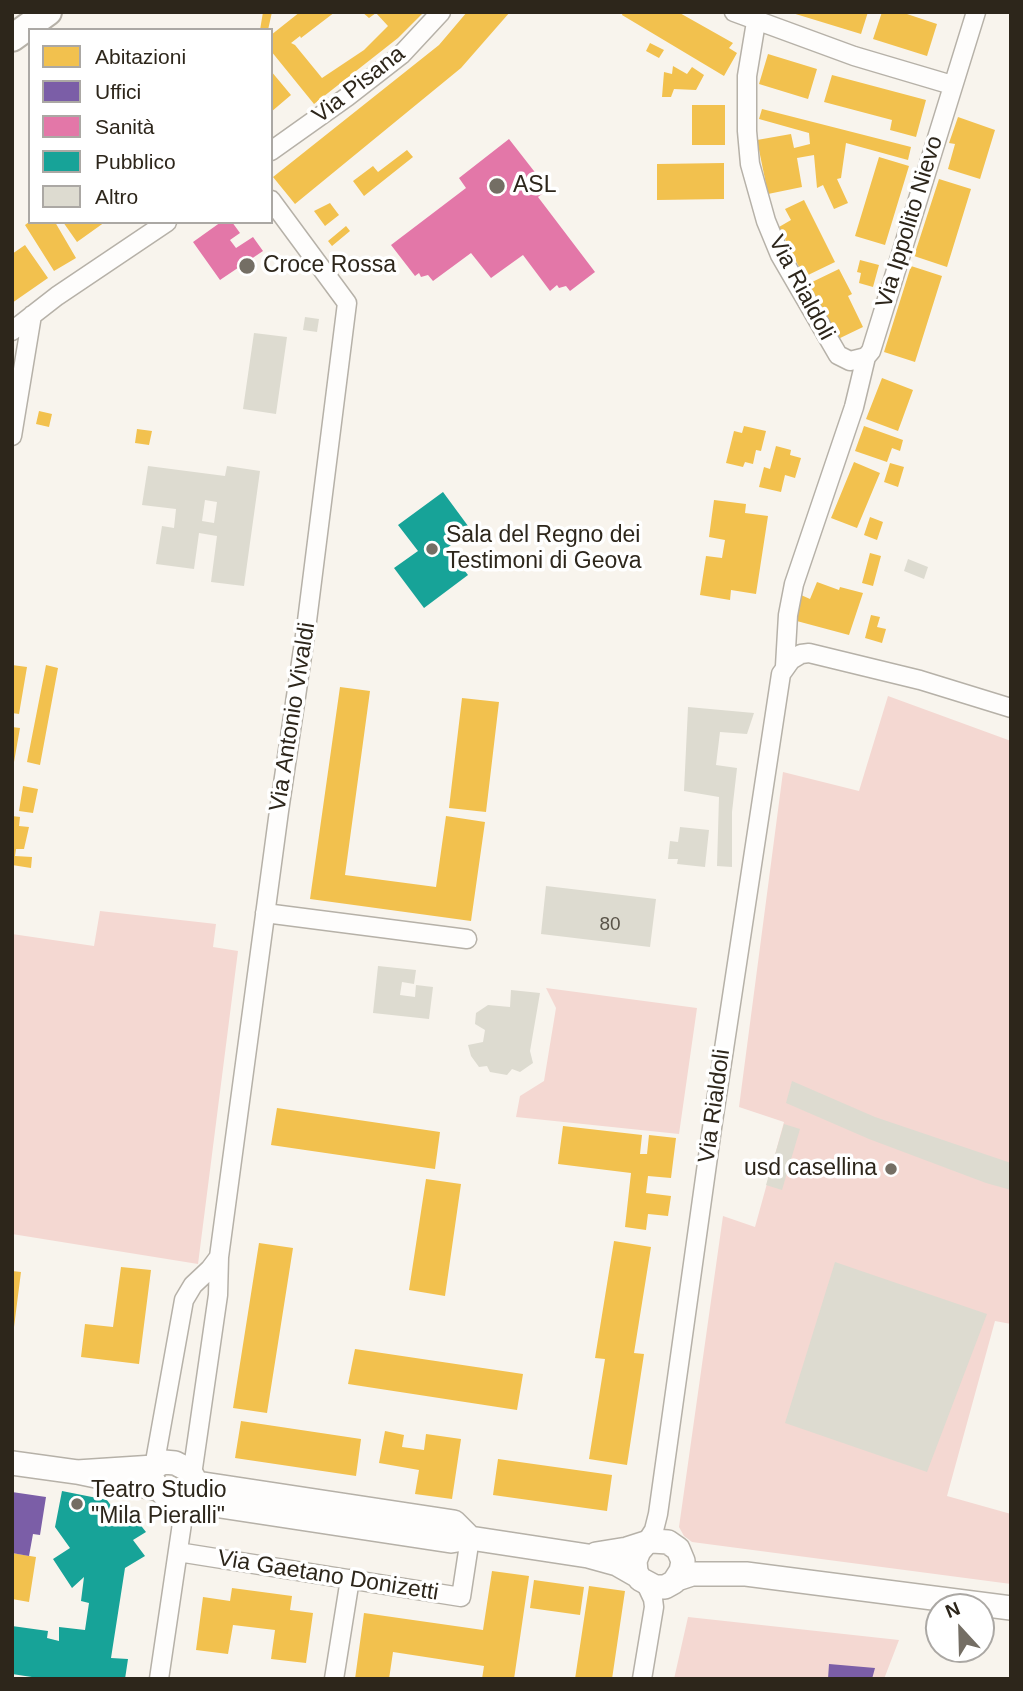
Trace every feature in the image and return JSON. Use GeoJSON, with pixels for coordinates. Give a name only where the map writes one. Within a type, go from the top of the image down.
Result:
{"type":"FeatureCollection","features":[{"type":"Feature","properties":{"kind":"main road"},"geometry":{"type":"LineString","coordinates":[[12,38],[48,12]]}},
{"type":"Feature","properties":{"kind":"street","name":"Via Pisana"},"geometry":{"type":"LineString","coordinates":[[273,149],[401,55],[441,12]]}},
{"type":"Feature","properties":{"kind":"street"},"geometry":{"type":"LineString","coordinates":[[734,12],[755,22],[854,56],[952,85]]}},
{"type":"Feature","properties":{"kind":"street","name":"Via Ippolito Nievo"},"geometry":{"type":"LineString","coordinates":[[866,357],[871,351],[976,12]]}},
{"type":"Feature","properties":{"kind":"street","name":"Via Rialdoli"},"geometry":{"type":"LineString","coordinates":[[642,1679],[654,1607],[653,1598],[642,1580],[636,1559],[654,1530],[658,1514],[772,726],[785,666],[788,615],[794,584],[854,407],[866,357],[850,361],[838,355],[780,255],[765,221],[750,163],[747,131],[747,76],[755,22]]}},
{"type":"Feature","properties":{"kind":"street","name":"Via Antonio Vivaldi"},"geometry":{"type":"LineString","coordinates":[[159,1679],[178,1552],[192,1491],[218,1295],[219,1257],[305,641],[347,303],[273,203]]}},
{"type":"Feature","properties":{"kind":"street"},"geometry":{"type":"LineString","coordinates":[[12,331],[164,224]]}},
{"type":"Feature","properties":{"kind":"street"},"geometry":{"type":"LineString","coordinates":[[12,436],[17,374],[32,315]]}},
{"type":"Feature","properties":{"kind":"street"},"geometry":{"type":"LineString","coordinates":[[785,666],[801,654],[809,653],[920,680],[1011,708]]}},
{"type":"Feature","properties":{"kind":"street"},"geometry":{"type":"LineString","coordinates":[[265,913],[467,939]]}},
{"type":"Feature","properties":{"kind":"street"},"geometry":{"type":"LineString","coordinates":[[156,1478],[184,1300],[193,1284],[219,1257]]}},
{"type":"Feature","properties":{"kind":"street"},"geometry":{"type":"LineString","coordinates":[[203,1276],[212,1284],[218,1295]]}},
{"type":"Feature","properties":{"kind":"street"},"geometry":{"type":"LineString","coordinates":[[156,1478],[164,1462],[175,1463],[187,1469],[192,1491]]}},
{"type":"Feature","properties":{"kind":"street"},"geometry":{"type":"LineString","coordinates":[[12,1463],[77,1472],[156,1478],[173,1499],[192,1491],[451,1541],[470,1538],[588,1556],[617,1564],[655,1587],[664,1587],[692,1574],[746,1574],[1000,1607],[1011,1599]]}},
{"type":"Feature","properties":{"kind":"street","name":"Via Gaetano Donizetti"},"geometry":{"type":"LineString","coordinates":[[178,1552],[461,1597],[470,1538]]}},
{"type":"Feature","properties":{"kind":"street"},"geometry":{"type":"LineString","coordinates":[[588,1556],[652,1541],[665,1541],[694,1560],[746,1574]]}},
{"type":"Feature","properties":{"kind":"street"},"geometry":{"type":"LineString","coordinates":[[677,1579],[683,1564],[680,1552]]}},
{"type":"Feature","properties":{"kind":"street"},"geometry":{"type":"LineString","coordinates":[[334,1679],[350,1579]]}},
{"type":"Feature","properties":{"kind":"shaded area","name":"usd casellina"},"geometry":{"type":"Polygon","coordinates":[[[888,696],[1011,741],[1011,1324],[995,1321],[947,1496],[1011,1514],[1011,1584],[692,1542],[684,1536],[679,1527],[723,1216],[755,1227],[784,1122],[739,1107],[783,772],[859,791],[888,696]]]}},
{"type":"Feature","properties":{"kind":"shaded area"},"geometry":{"type":"Polygon","coordinates":[[[100,911],[216,924],[213,947],[238,951],[198,1264],[12,1234],[12,934],[94,946],[100,911]]]}},
{"type":"Feature","properties":{"kind":"shaded area"},"geometry":{"type":"Polygon","coordinates":[[[546,988],[697,1008],[679,1134],[516,1117],[520,1096],[544,1081],[556,1008],[546,988]]]}},
{"type":"Feature","properties":{"kind":"shaded area"},"geometry":{"type":"Polygon","coordinates":[[[688,1617],[899,1640],[884,1679],[674,1679],[688,1617]]]}},
{"type":"Feature","properties":{"kind":"building: Abitazioni"},"geometry":{"type":"Polygon","coordinates":[[[263,12],[272,12],[268,28],[260,28],[263,12]]]}},
{"type":"Feature","properties":{"kind":"building: Abitazioni"},"geometry":{"type":"Polygon","coordinates":[[[300,12],[335,12],[291,43],[322,78],[364,50],[388,26],[376,13],[369,18],[362,12],[424,12],[398,38],[314,104],[273,53],[273,33],[300,12]]]}},
{"type":"Feature","properties":{"kind":"building: Abitazioni"},"geometry":{"type":"Polygon","coordinates":[[[467,12],[510,12],[461,68],[295,204],[273,177],[439,45],[467,12]]]}},
{"type":"Feature","properties":{"kind":"building: Abitazioni"},"geometry":{"type":"Polygon","coordinates":[[[623,12],[678,12],[733,43],[729,48],[737,53],[724,76],[622,15],[623,12]]]}},
{"type":"Feature","properties":{"kind":"building: Abitazioni"},"geometry":{"type":"Polygon","coordinates":[[[789,12],[868,12],[861,34],[789,12]]]}},
{"type":"Feature","properties":{"kind":"building: Abitazioni"},"geometry":{"type":"Polygon","coordinates":[[[882,12],[901,12],[937,24],[927,56],[873,39],[882,12]]]}},
{"type":"Feature","properties":{"kind":"building: Abitazioni"},"geometry":{"type":"Polygon","coordinates":[[[650,43],[664,50],[659,58],[646,51],[650,43]]]}},
{"type":"Feature","properties":{"kind":"building: Abitazioni"},"geometry":{"type":"Polygon","coordinates":[[[768,54],[817,69],[808,99],[759,84],[768,54]]]}},
{"type":"Feature","properties":{"kind":"building: Abitazioni"},"geometry":{"type":"Polygon","coordinates":[[[673,66],[687,74],[692,67],[704,75],[696,90],[674,89],[671,97],[662,97],[664,72],[672,74],[673,66]]]}},
{"type":"Feature","properties":{"kind":"building: Abitazioni"},"geometry":{"type":"Polygon","coordinates":[[[273,73],[291,95],[273,110],[273,73]]]}},
{"type":"Feature","properties":{"kind":"building: Abitazioni"},"geometry":{"type":"Polygon","coordinates":[[[832,75],[926,100],[916,137],[890,130],[892,120],[824,102],[832,75]]]}},
{"type":"Feature","properties":{"kind":"building: Abitazioni"},"geometry":{"type":"Polygon","coordinates":[[[692,105],[725,105],[725,145],[692,145],[692,105]]]}},
{"type":"Feature","properties":{"kind":"building: Abitazioni"},"geometry":{"type":"Polygon","coordinates":[[[762,109],[911,147],[908,160],[846,143],[841,178],[837,179],[848,203],[834,209],[823,185],[817,188],[814,155],[797,158],[802,187],[768,194],[757,140],[791,134],[794,148],[810,144],[809,133],[759,119],[762,109]]]}},
{"type":"Feature","properties":{"kind":"building: Abitazioni"},"geometry":{"type":"Polygon","coordinates":[[[958,117],[995,130],[980,179],[948,169],[955,144],[949,143],[958,117]]]}},
{"type":"Feature","properties":{"kind":"building: Abitazioni"},"geometry":{"type":"Polygon","coordinates":[[[407,150],[413,157],[364,196],[353,181],[373,166],[378,172],[407,150]]]}},
{"type":"Feature","properties":{"kind":"building: Abitazioni"},"geometry":{"type":"Polygon","coordinates":[[[879,157],[909,166],[885,245],[855,236],[879,157]]]}},
{"type":"Feature","properties":{"kind":"building: Abitazioni"},"geometry":{"type":"Polygon","coordinates":[[[724,163],[724,199],[657,200],[657,164],[724,163]]]}},
{"type":"Feature","properties":{"kind":"building: Abitazioni"},"geometry":{"type":"Polygon","coordinates":[[[939,179],[971,189],[947,267],[914,256],[939,179]]]}},
{"type":"Feature","properties":{"kind":"building: Abitazioni"},"geometry":{"type":"Polygon","coordinates":[[[804,200],[835,262],[804,277],[779,227],[791,220],[785,209],[804,200]]]}},
{"type":"Feature","properties":{"kind":"building: Abitazioni"},"geometry":{"type":"Polygon","coordinates":[[[330,203],[339,215],[325,226],[314,211],[330,203]]]}},
{"type":"Feature","properties":{"kind":"building: Abitazioni"},"geometry":{"type":"Polygon","coordinates":[[[28,223],[56,224],[76,258],[54,271],[25,225],[28,223]]]}},
{"type":"Feature","properties":{"kind":"building: Abitazioni"},"geometry":{"type":"Polygon","coordinates":[[[64,224],[102,224],[77,242],[64,224]]]}},
{"type":"Feature","properties":{"kind":"building: Abitazioni"},"geometry":{"type":"Polygon","coordinates":[[[346,226],[350,231],[332,246],[328,241],[346,226]]]}},
{"type":"Feature","properties":{"kind":"building: Abitazioni"},"geometry":{"type":"Polygon","coordinates":[[[25,245],[48,278],[12,303],[12,254],[25,245]]]}},
{"type":"Feature","properties":{"kind":"building: Abitazioni"},"geometry":{"type":"Polygon","coordinates":[[[860,260],[879,265],[873,287],[859,283],[861,273],[857,272],[860,260]]]}},
{"type":"Feature","properties":{"kind":"building: Abitazioni"},"geometry":{"type":"Polygon","coordinates":[[[911,266],[942,276],[915,362],[884,352],[911,266]]]}},
{"type":"Feature","properties":{"kind":"building: Abitazioni"},"geometry":{"type":"Polygon","coordinates":[[[839,269],[852,294],[848,296],[863,327],[836,340],[808,284],[839,269]]]}},
{"type":"Feature","properties":{"kind":"building: Abitazioni"},"geometry":{"type":"Polygon","coordinates":[[[882,378],[913,390],[898,431],[866,419],[882,378]]]}},
{"type":"Feature","properties":{"kind":"building: Abitazioni"},"geometry":{"type":"Polygon","coordinates":[[[39,411],[52,414],[49,427],[36,424],[39,411]]]}},
{"type":"Feature","properties":{"kind":"building: Abitazioni"},"geometry":{"type":"Polygon","coordinates":[[[744,426],[766,431],[761,451],[756,450],[753,464],[745,462],[743,467],[726,463],[734,431],[742,433],[744,426]]]}},
{"type":"Feature","properties":{"kind":"building: Abitazioni"},"geometry":{"type":"Polygon","coordinates":[[[864,426],[903,440],[900,451],[892,448],[887,462],[855,451],[864,426]]]}},
{"type":"Feature","properties":{"kind":"building: Abitazioni"},"geometry":{"type":"Polygon","coordinates":[[[137,429],[152,431],[149,445],[135,443],[137,429]]]}},
{"type":"Feature","properties":{"kind":"building: Abitazioni"},"geometry":{"type":"Polygon","coordinates":[[[776,446],[791,450],[790,455],[801,458],[795,478],[785,475],[781,492],[759,487],[764,467],[770,469],[776,446]]]}},
{"type":"Feature","properties":{"kind":"building: Abitazioni"},"geometry":{"type":"Polygon","coordinates":[[[854,462],[880,473],[857,528],[831,518],[854,462]]]}},
{"type":"Feature","properties":{"kind":"building: Abitazioni"},"geometry":{"type":"Polygon","coordinates":[[[890,463],[904,467],[898,487],[884,482],[890,463]]]}},
{"type":"Feature","properties":{"kind":"building: Abitazioni"},"geometry":{"type":"Polygon","coordinates":[[[714,500],[746,504],[745,513],[768,516],[756,594],[731,590],[730,600],[700,595],[706,556],[722,558],[725,540],[709,537],[714,500]]]}},
{"type":"Feature","properties":{"kind":"building: Abitazioni"},"geometry":{"type":"Polygon","coordinates":[[[870,517],[883,522],[877,540],[864,535],[870,517]]]}},
{"type":"Feature","properties":{"kind":"building: Abitazioni"},"geometry":{"type":"Polygon","coordinates":[[[870,553],[881,556],[873,586],[862,583],[870,553]]]}},
{"type":"Feature","properties":{"kind":"building: Abitazioni"},"geometry":{"type":"Polygon","coordinates":[[[817,582],[839,590],[840,587],[863,593],[849,635],[793,620],[801,595],[810,599],[817,582]]]}},
{"type":"Feature","properties":{"kind":"building: Abitazioni"},"geometry":{"type":"Polygon","coordinates":[[[871,615],[880,617],[877,627],[886,629],[882,643],[865,638],[871,615]]]}},
{"type":"Feature","properties":{"kind":"building: Abitazioni"},"geometry":{"type":"Polygon","coordinates":[[[12,665],[27,667],[19,714],[12,713],[12,665]]]}},
{"type":"Feature","properties":{"kind":"building: Abitazioni"},"geometry":{"type":"Polygon","coordinates":[[[46,665],[58,668],[40,765],[27,762],[46,665]]]}},
{"type":"Feature","properties":{"kind":"building: Abitazioni"},"geometry":{"type":"Polygon","coordinates":[[[340,687],[370,691],[345,875],[436,887],[446,816],[485,822],[471,921],[310,899],[340,687]]]}},
{"type":"Feature","properties":{"kind":"building: Abitazioni"},"geometry":{"type":"Polygon","coordinates":[[[462,698],[499,702],[486,812],[449,808],[462,698]]]}},
{"type":"Feature","properties":{"kind":"building: Abitazioni"},"geometry":{"type":"Polygon","coordinates":[[[12,727],[20,728],[14,762],[12,762],[12,727]]]}},
{"type":"Feature","properties":{"kind":"building: Abitazioni"},"geometry":{"type":"Polygon","coordinates":[[[23,786],[38,789],[33,813],[19,811],[23,786]]]}},
{"type":"Feature","properties":{"kind":"building: Abitazioni"},"geometry":{"type":"Polygon","coordinates":[[[12,816],[20,817],[19,826],[29,827],[24,849],[16,849],[15,856],[32,857],[31,868],[12,865],[12,816]]]}},
{"type":"Feature","properties":{"kind":"building: Abitazioni"},"geometry":{"type":"Polygon","coordinates":[[[277,1108],[440,1132],[435,1169],[271,1145],[277,1108]]]}},
{"type":"Feature","properties":{"kind":"building: Abitazioni"},"geometry":{"type":"Polygon","coordinates":[[[563,1126],[642,1135],[640,1154],[647,1154],[649,1135],[676,1138],[671,1178],[648,1176],[646,1193],[671,1196],[668,1216],[648,1214],[646,1230],[625,1227],[631,1173],[558,1164],[563,1126]]]}},
{"type":"Feature","properties":{"kind":"building: Abitazioni"},"geometry":{"type":"Polygon","coordinates":[[[426,1179],[461,1184],[445,1296],[409,1290],[426,1179]]]}},
{"type":"Feature","properties":{"kind":"building: Abitazioni"},"geometry":{"type":"Polygon","coordinates":[[[614,1241],[651,1247],[634,1353],[644,1354],[627,1465],[589,1459],[605,1359],[595,1358],[614,1241]]]}},
{"type":"Feature","properties":{"kind":"building: Abitazioni"},"geometry":{"type":"Polygon","coordinates":[[[259,1243],[293,1248],[267,1413],[233,1408],[259,1243]]]}},
{"type":"Feature","properties":{"kind":"building: Abitazioni"},"geometry":{"type":"Polygon","coordinates":[[[121,1267],[151,1270],[139,1364],[81,1357],[85,1324],[113,1327],[121,1267]]]}},
{"type":"Feature","properties":{"kind":"building: Abitazioni"},"geometry":{"type":"Polygon","coordinates":[[[12,1271],[21,1272],[14,1327],[12,1327],[12,1271]]]}},
{"type":"Feature","properties":{"kind":"building: Abitazioni"},"geometry":{"type":"Polygon","coordinates":[[[355,1349],[523,1374],[517,1410],[348,1384],[355,1349]]]}},
{"type":"Feature","properties":{"kind":"building: Abitazioni"},"geometry":{"type":"Polygon","coordinates":[[[241,1421],[361,1439],[356,1476],[235,1458],[241,1421]]]}},
{"type":"Feature","properties":{"kind":"building: Abitazioni"},"geometry":{"type":"Polygon","coordinates":[[[385,1431],[404,1435],[402,1447],[424,1450],[426,1434],[461,1439],[452,1499],[415,1494],[419,1470],[379,1463],[385,1431]]]}},
{"type":"Feature","properties":{"kind":"building: Abitazioni"},"geometry":{"type":"Polygon","coordinates":[[[498,1459],[612,1475],[607,1511],[493,1495],[498,1459]]]}},
{"type":"Feature","properties":{"kind":"building: Abitazioni"},"geometry":{"type":"Polygon","coordinates":[[[12,1553],[36,1557],[29,1602],[12,1599],[12,1553]]]}},
{"type":"Feature","properties":{"kind":"building: Abitazioni"},"geometry":{"type":"Polygon","coordinates":[[[492,1571],[529,1576],[514,1679],[482,1679],[484,1666],[393,1652],[389,1679],[355,1679],[364,1613],[483,1630],[492,1571]]]}},
{"type":"Feature","properties":{"kind":"building: Abitazioni"},"geometry":{"type":"Polygon","coordinates":[[[534,1580],[584,1587],[580,1615],[530,1608],[534,1580]]]}},
{"type":"Feature","properties":{"kind":"building: Abitazioni"},"geometry":{"type":"Polygon","coordinates":[[[589,1586],[625,1591],[612,1679],[575,1679],[589,1586]]]}},
{"type":"Feature","properties":{"kind":"building: Abitazioni"},"geometry":{"type":"Polygon","coordinates":[[[232,1588],[292,1596],[290,1610],[313,1613],[306,1663],[271,1659],[275,1630],[233,1625],[228,1654],[196,1650],[203,1597],[230,1601],[232,1588]]]}},
{"type":"Feature","properties":{"kind":"building: Uffici"},"geometry":{"type":"Polygon","coordinates":[[[12,1492],[46,1497],[40,1535],[33,1534],[29,1556],[12,1553],[12,1492]]]}},
{"type":"Feature","properties":{"kind":"building: Uffici"},"geometry":{"type":"Polygon","coordinates":[[[829,1664],[875,1668],[872,1679],[828,1679],[829,1664]]]}},
{"type":"Feature","properties":{"kind":"building: Sanità","name":"ASL"},"geometry":{"type":"Polygon","coordinates":[[[509,139],[548,189],[538,197],[595,272],[570,291],[566,286],[559,288],[557,285],[550,291],[523,255],[491,278],[471,253],[433,281],[428,275],[421,277],[419,273],[415,276],[391,245],[466,188],[459,178],[509,139]]]}},
{"type":"Feature","properties":{"kind":"building: Sanità"},"geometry":{"type":"Polygon","coordinates":[[[218,224],[233,224],[240,233],[230,240],[236,248],[253,237],[263,251],[220,280],[193,242],[218,224]]]}},
{"type":"Feature","properties":{"kind":"building: Pubblico","name":"Sala del Regno dei Testimoni di Geova"},"geometry":{"type":"Polygon","coordinates":[[[443,492],[471,530],[447,548],[468,575],[424,608],[394,568],[418,551],[398,525],[443,492]]]}},
{"type":"Feature","properties":{"kind":"building: Pubblico"},"geometry":{"type":"Polygon","coordinates":[[[62,1491],[107,1500],[114,1510],[123,1503],[146,1532],[133,1540],[145,1556],[125,1568],[111,1658],[128,1659],[125,1679],[45,1679],[12,1674],[12,1626],[48,1631],[47,1638],[59,1641],[59,1627],[85,1630],[89,1603],[81,1601],[84,1577],[72,1588],[53,1559],[70,1548],[55,1527],[62,1491]]]}},
{"type":"Feature","properties":{"kind":"building: Altro"},"geometry":{"type":"Polygon","coordinates":[[[305,317],[319,319],[317,332],[303,330],[305,317]]]}},
{"type":"Feature","properties":{"kind":"building: Altro"},"geometry":{"type":"Polygon","coordinates":[[[254,333],[287,337],[276,414],[243,409],[254,333]]]}},
{"type":"Feature","properties":{"kind":"building: Altro"},"geometry":{"type":"Polygon","coordinates":[[[148,466],[225,476],[227,466],[260,471],[244,586],[211,582],[217,536],[199,533],[194,569],[156,564],[162,526],[174,528],[176,509],[142,505],[148,466]],[[205,500],[202,521],[214,523],[217,502],[205,500]]]}},
{"type":"Feature","properties":{"kind":"building: Altro"},"geometry":{"type":"Polygon","coordinates":[[[908,559],[928,567],[924,579],[904,571],[908,559]]]}},
{"type":"Feature","properties":{"kind":"building: Altro"},"geometry":{"type":"Polygon","coordinates":[[[688,707],[754,713],[747,734],[720,732],[716,765],[737,768],[732,812],[732,867],[717,866],[719,797],[684,791],[688,707]]]}},
{"type":"Feature","properties":{"kind":"building: Altro"},"geometry":{"type":"Polygon","coordinates":[[[680,827],[709,830],[705,867],[677,864],[678,859],[668,859],[670,841],[678,842],[680,827]]]}},
{"type":"Feature","properties":{"kind":"building: Altro"},"geometry":{"type":"Polygon","coordinates":[[[546,886],[656,899],[650,947],[541,934],[546,886]]]}},
{"type":"Feature","properties":{"kind":"building: Altro"},"geometry":{"type":"Polygon","coordinates":[[[378,966],[416,970],[414,984],[402,982],[400,995],[415,997],[416,985],[433,987],[429,1019],[373,1013],[378,966]]]}},
{"type":"Feature","properties":{"kind":"building: Altro"},"geometry":{"type":"Polygon","coordinates":[[[511,990],[540,993],[530,1051],[533,1063],[520,1072],[512,1069],[507,1075],[490,1072],[487,1066],[479,1067],[471,1056],[468,1045],[483,1042],[485,1030],[475,1024],[476,1013],[488,1005],[510,1007],[511,990]]]}},
{"type":"Feature","properties":{"kind":"building: Altro"},"geometry":{"type":"Polygon","coordinates":[[[792,1081],[875,1117],[1011,1163],[1011,1190],[869,1139],[786,1103],[792,1081]]]}},
{"type":"Feature","properties":{"kind":"building: Altro"},"geometry":{"type":"Polygon","coordinates":[[[784,1124],[800,1129],[782,1190],[766,1185],[784,1124]]]}},
{"type":"Feature","properties":{"kind":"building: Altro"},"geometry":{"type":"Polygon","coordinates":[[[835,1262],[987,1314],[927,1472],[785,1423],[835,1262]]]}},
{"type":"Feature","properties":{"kind":"place","name":"ASL"},"geometry":{"type":"Point","coordinates":[497,186]}},
{"type":"Feature","properties":{"kind":"place","name":"Croce Rossa"},"geometry":{"type":"Point","coordinates":[247,266]}},
{"type":"Feature","properties":{"kind":"place","name":"Sala del Regno dei Testimoni di Geova"},"geometry":{"type":"Point","coordinates":[432,549]}},
{"type":"Feature","properties":{"kind":"place","name":"usd casellina"},"geometry":{"type":"Point","coordinates":[891,1169]}},
{"type":"Feature","properties":{"kind":"place","name":"Teatro Studio \"Mila Pieralli\""},"geometry":{"type":"Point","coordinates":[77,1504]}}]}
